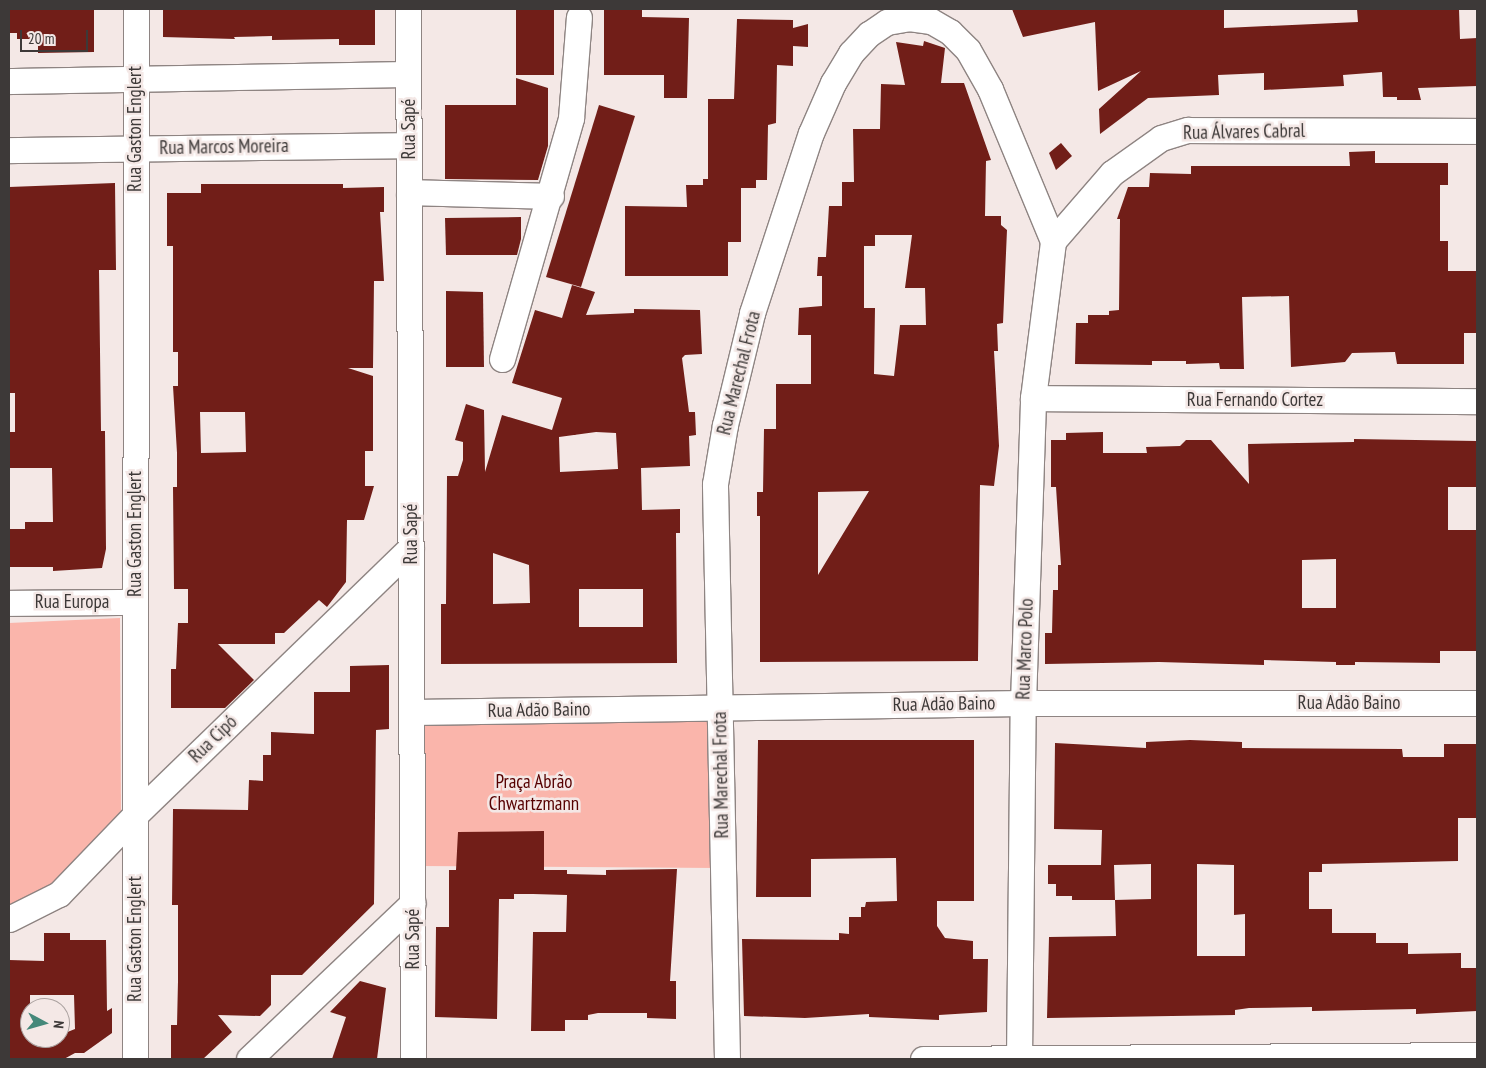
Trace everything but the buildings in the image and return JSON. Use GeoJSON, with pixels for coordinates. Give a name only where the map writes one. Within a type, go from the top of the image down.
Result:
{"type":"FeatureCollection","features":[{"type":"Feature","properties":{"kind":"street","name":"Rua Gaston Englert"},"geometry":{"type":"LineString","coordinates":[[135,1059],[136,9]]}},
{"type":"Feature","properties":{"kind":"street","name":"Rua Sapé"},"geometry":{"type":"LineString","coordinates":[[408,9],[413,1059]]}},
{"type":"Feature","properties":{"kind":"street"},"geometry":{"type":"LineString","coordinates":[[502,359],[550,196],[575,96],[579,17]]}},
{"type":"Feature","properties":{"kind":"street","name":"Rua Marechal Frota"},"geometry":{"type":"LineString","coordinates":[[727,1059],[715,484],[731,397],[752,313],[811,133],[833,83],[851,53],[869,34],[887,22],[909,18],[931,21],[950,32],[968,50],[990,89],[1053,241]]}},
{"type":"Feature","properties":{"kind":"street"},"geometry":{"type":"LineString","coordinates":[[9,81],[408,74]]}},
{"type":"Feature","properties":{"kind":"street","name":"Rua Álvares Cabral"},"geometry":{"type":"LineString","coordinates":[[1053,241],[1112,173],[1161,138],[1188,130],[1477,132]]}},
{"type":"Feature","properties":{"kind":"street","name":"Rua Marcos Moreira"},"geometry":{"type":"LineString","coordinates":[[9,150],[409,145]]}},
{"type":"Feature","properties":{"kind":"street"},"geometry":{"type":"LineString","coordinates":[[409,192],[550,196]]}},
{"type":"Feature","properties":{"kind":"street","name":"Rua Marco Polo"},"geometry":{"type":"LineString","coordinates":[[1019,1059],[1023,703],[1033,398],[1053,241]]}},
{"type":"Feature","properties":{"kind":"street","name":"Rua Fernando Cortez"},"geometry":{"type":"LineString","coordinates":[[1033,398],[1477,401]]}},
{"type":"Feature","properties":{"kind":"street","name":"Rua Cipó"},"geometry":{"type":"LineString","coordinates":[[9,919],[59,894],[135,815],[411,548]]}},
{"type":"Feature","properties":{"kind":"street","name":"Rua Europa"},"geometry":{"type":"LineString","coordinates":[[9,603],[135,602]]}},
{"type":"Feature","properties":{"kind":"street","name":"Rua Adão Baino"},"geometry":{"type":"LineString","coordinates":[[412,712],[1023,703],[1477,703]]}},
{"type":"Feature","properties":{"kind":"street"},"geometry":{"type":"LineString","coordinates":[[250,1059],[413,903]]}},
{"type":"Feature","properties":{"kind":"street"},"geometry":{"type":"LineString","coordinates":[[923,1059],[1477,1056]]}},
{"type":"Feature","properties":{"kind":"green space"},"geometry":{"type":"Polygon","coordinates":[[[120,618],[121,812],[57,887],[9,911],[9,623],[120,618]]]}},
{"type":"Feature","properties":{"kind":"green space","name":"Praça Abrão Chwartzmann"},"geometry":{"type":"Polygon","coordinates":[[[417,716],[713,722],[717,868],[417,866],[417,716]]]}}]}
